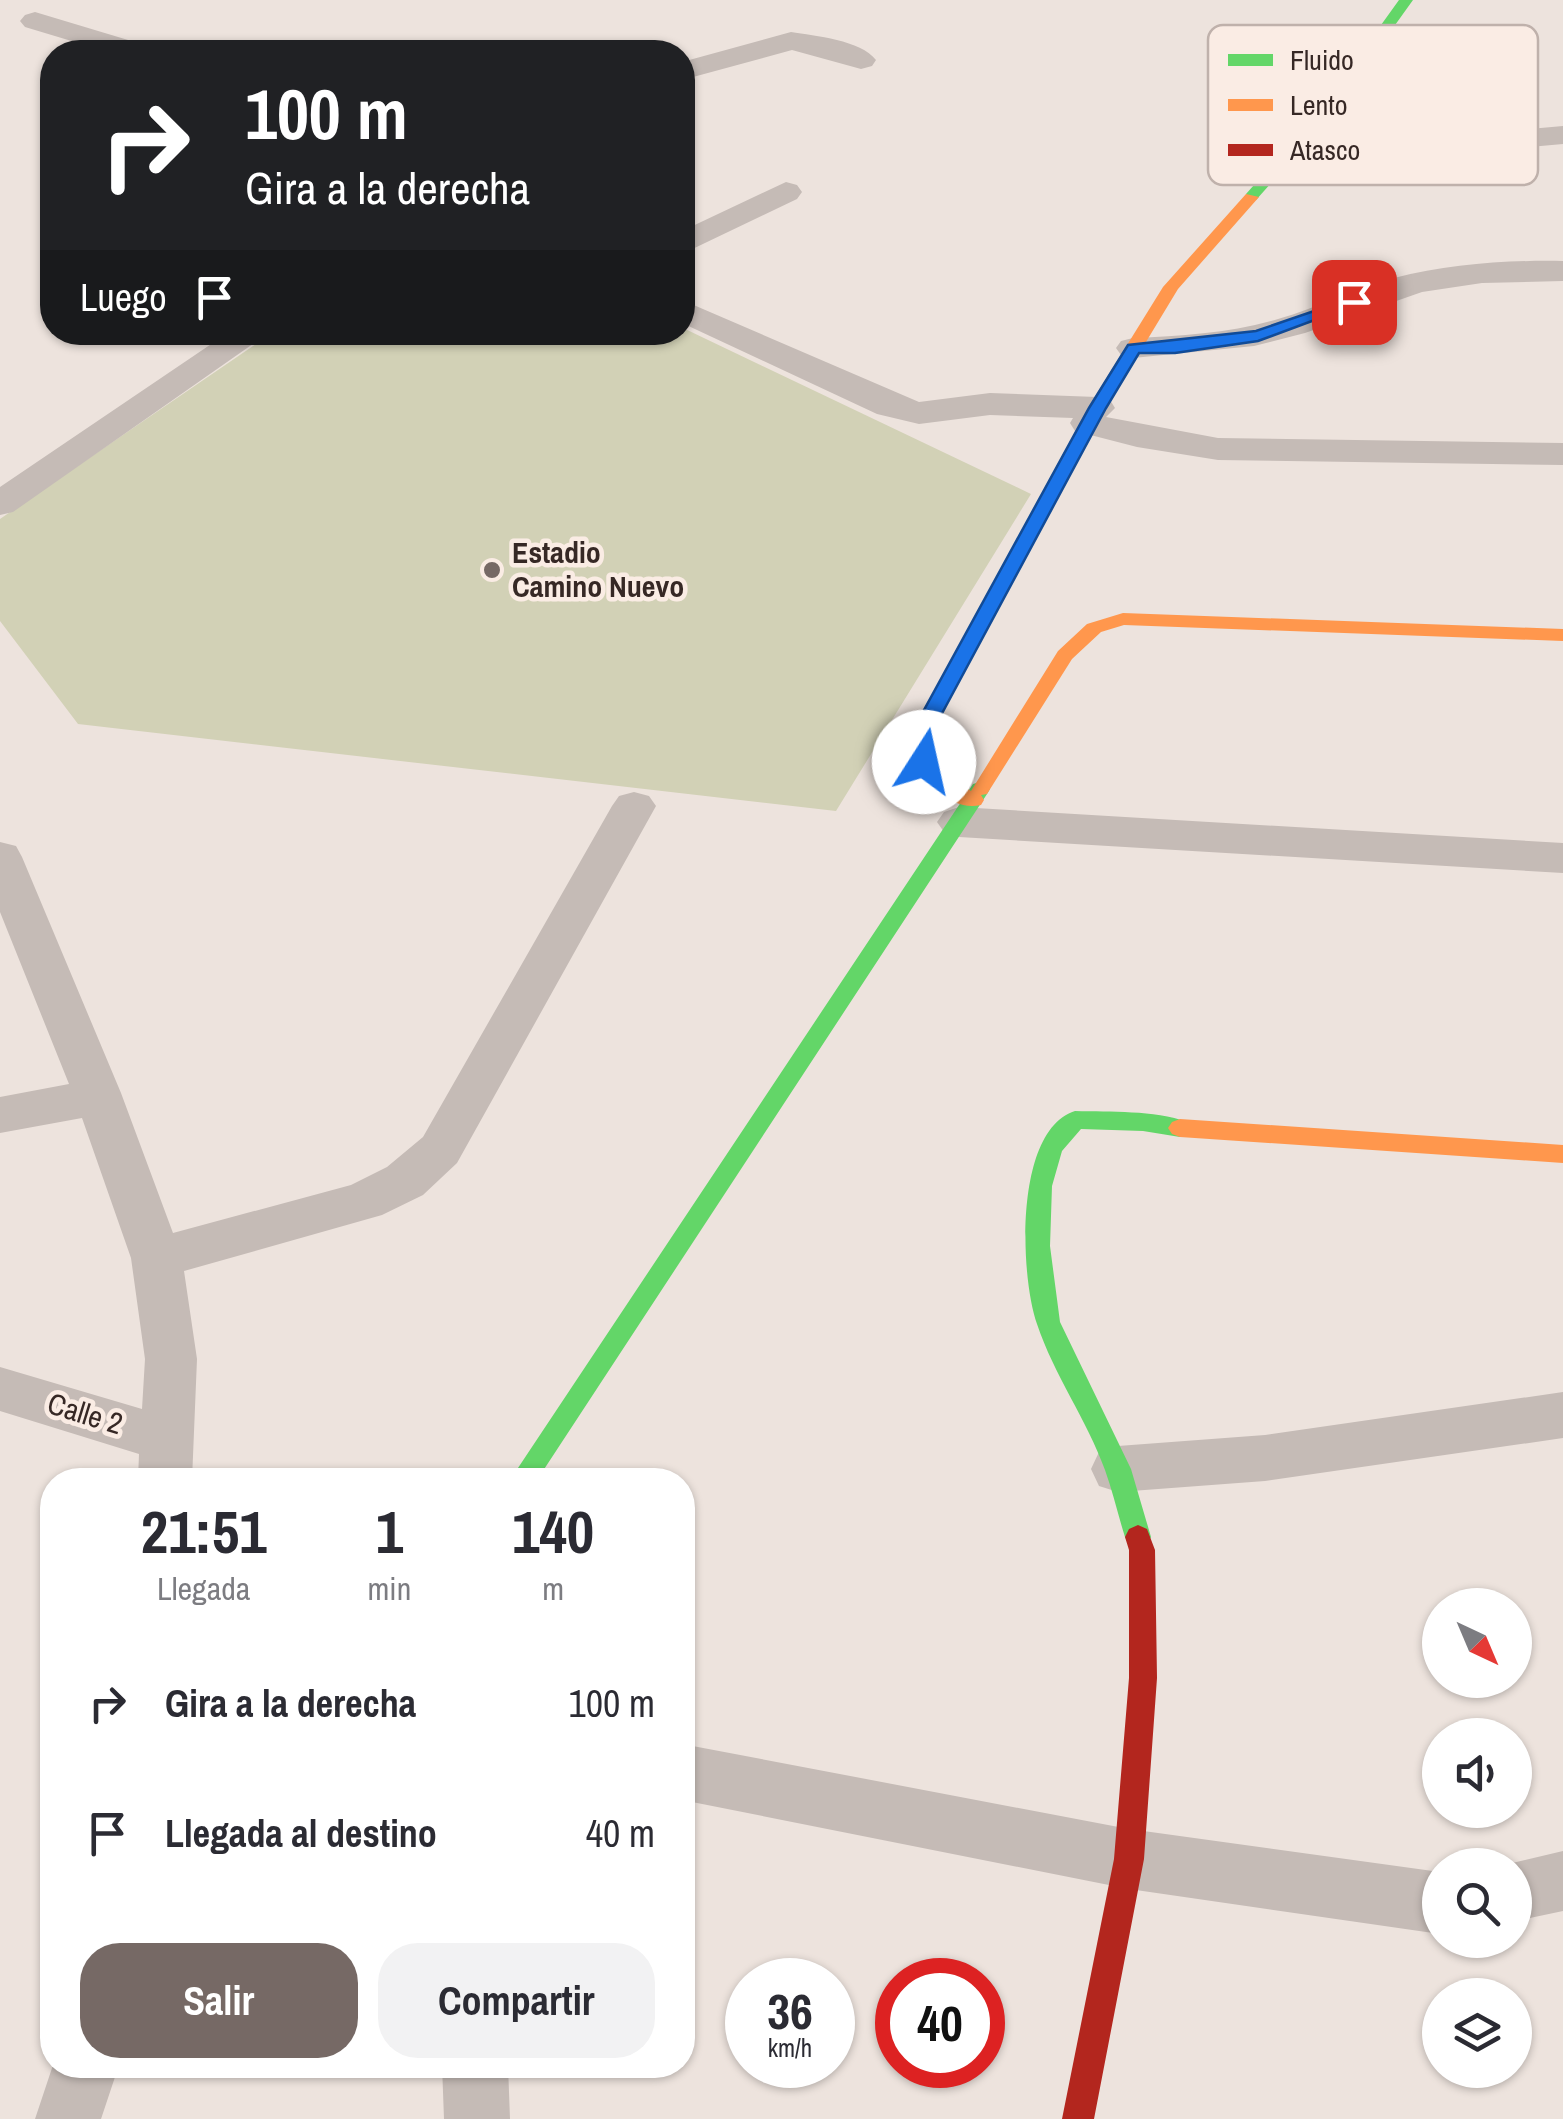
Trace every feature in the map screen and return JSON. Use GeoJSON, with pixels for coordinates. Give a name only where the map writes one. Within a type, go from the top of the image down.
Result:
{"type":"FeatureCollection","features":[{"type":"Feature","properties":{"kind":"street"},"geometry":{"type":"LineString","coordinates":[[78,0],[26,25],[88,40]]}},
{"type":"Feature","properties":{"kind":"street"},"geometry":{"type":"LineString","coordinates":[[1388,25],[1406,0]]}},
{"type":"Feature","properties":{"kind":"street"},"geometry":{"type":"LineString","coordinates":[[695,67],[791,41],[818,44],[861,60]]}},
{"type":"Feature","properties":{"kind":"street"},"geometry":{"type":"LineString","coordinates":[[1538,137],[1563,135]]}},
{"type":"Feature","properties":{"kind":"street"},"geometry":{"type":"LineString","coordinates":[[1262,185],[1171,287],[1093,416],[922,732],[924,762],[966,811],[1563,858]]}},
{"type":"Feature","properties":{"kind":"street"},"geometry":{"type":"LineString","coordinates":[[695,238],[786,192]]}},
{"type":"Feature","properties":{"kind":"street"},"geometry":{"type":"LineString","coordinates":[[1134,348],[1175,348],[1258,336],[1374,295],[1428,281],[1508,271],[1563,271]]}},
{"type":"Feature","properties":{"kind":"street"},"geometry":{"type":"LineString","coordinates":[[695,316],[890,406],[919,413],[990,404],[1093,416],[1136,436],[1218,449],[1563,454]]}},
{"type":"Feature","properties":{"kind":"street"},"geometry":{"type":"LineString","coordinates":[[0,504],[234,345]]}},
{"type":"Feature","properties":{"kind":"street"},"geometry":{"type":"LineString","coordinates":[[531,1468],[1065,655],[1094,628],[1122,620],[1563,634]]}},
{"type":"Feature","properties":{"kind":"street"},"geometry":{"type":"LineString","coordinates":[[157,1258],[364,1201],[396,1187],[425,1166],[440,1150],[634,806]]}},
{"type":"Feature","properties":{"kind":"street"},"geometry":{"type":"LineString","coordinates":[[0,857],[97,1093],[157,1258],[170,1359],[167,1460]]}},
{"type":"Feature","properties":{"kind":"street"},"geometry":{"type":"LineString","coordinates":[[0,1115],[63,1106],[97,1093]]}},
{"type":"Feature","properties":{"kind":"street"},"geometry":{"type":"LineString","coordinates":[[1078,2119],[1129,1859],[1143,1678],[1142,1550],[1118,1470],[1048,1322],[1038,1246],[1040,1186],[1051,1148],[1075,1120],[1143,1122],[1206,1133],[1563,1154]]}},
{"type":"Feature","properties":{"kind":"street","name":"Calle 2"},"geometry":{"type":"LineString","coordinates":[[0,1389],[167,1460]]}},
{"type":"Feature","properties":{"kind":"street"},"geometry":{"type":"LineString","coordinates":[[1118,1470],[1265,1458],[1563,1415]]}},
{"type":"Feature","properties":{"kind":"street"},"geometry":{"type":"LineString","coordinates":[[695,1775],[1129,1859],[1422,1900]]}},
{"type":"Feature","properties":{"kind":"street"},"geometry":{"type":"LineString","coordinates":[[1532,1887],[1563,1881]]}},
{"type":"Feature","properties":{"kind":"street"},"geometry":{"type":"LineString","coordinates":[[68,2119],[82,2078]]}},
{"type":"Feature","properties":{"kind":"street"},"geometry":{"type":"LineString","coordinates":[[476,2078],[476,2119]]}},
{"type":"Feature","properties":{"kind":"green space","name":"Estadio Camino Nuevo"},"geometry":{"type":"Polygon","coordinates":[[[695,334],[1031,494],[836,811],[78,724],[0,621],[0,519],[254,345],[695,345],[695,334]]]}},
{"type":"Feature","properties":{"kind":"traffic: fast"},"geometry":{"type":"LineString","coordinates":[[1388,25],[1406,0]]}},
{"type":"Feature","properties":{"kind":"traffic: fast"},"geometry":{"type":"LineString","coordinates":[[1251,197],[1262,185]]}},
{"type":"Feature","properties":{"kind":"traffic: fast"},"geometry":{"type":"LineString","coordinates":[[531,1468],[980,789]]}},
{"type":"Feature","properties":{"kind":"traffic: fast"},"geometry":{"type":"LineString","coordinates":[[1138,1537],[1118,1469],[1048,1322],[1038,1246],[1040,1186],[1051,1148],[1075,1120],[1143,1122],[1180,1128]]}},
{"type":"Feature","properties":{"kind":"traffic: slow"},"geometry":{"type":"LineString","coordinates":[[974,800],[936,776],[926,757],[922,733],[1097,408],[1171,287],[1251,197]]}},
{"type":"Feature","properties":{"kind":"traffic: slow"},"geometry":{"type":"LineString","coordinates":[[980,789],[1065,655],[1094,628],[1123,619],[1563,635]]}},
{"type":"Feature","properties":{"kind":"traffic: slow"},"geometry":{"type":"LineString","coordinates":[[1180,1128],[1563,1154]]}},
{"type":"Feature","properties":{"kind":"traffic: jam"},"geometry":{"type":"LineString","coordinates":[[1078,2119],[1129,1859],[1143,1678],[1142,1550],[1138,1537]]}},
{"type":"Feature","properties":{"kind":"place","name":"Estadio Camino Nuevo"},"geometry":{"type":"Point","coordinates":[492,570]}},
{"type":"Feature","properties":{"kind":"route"},"geometry":{"type":"LineString","coordinates":[[924,762],[922,732],[1097,408],[1134,348],[1175,348],[1258,336],[1354,302]]}}]}
